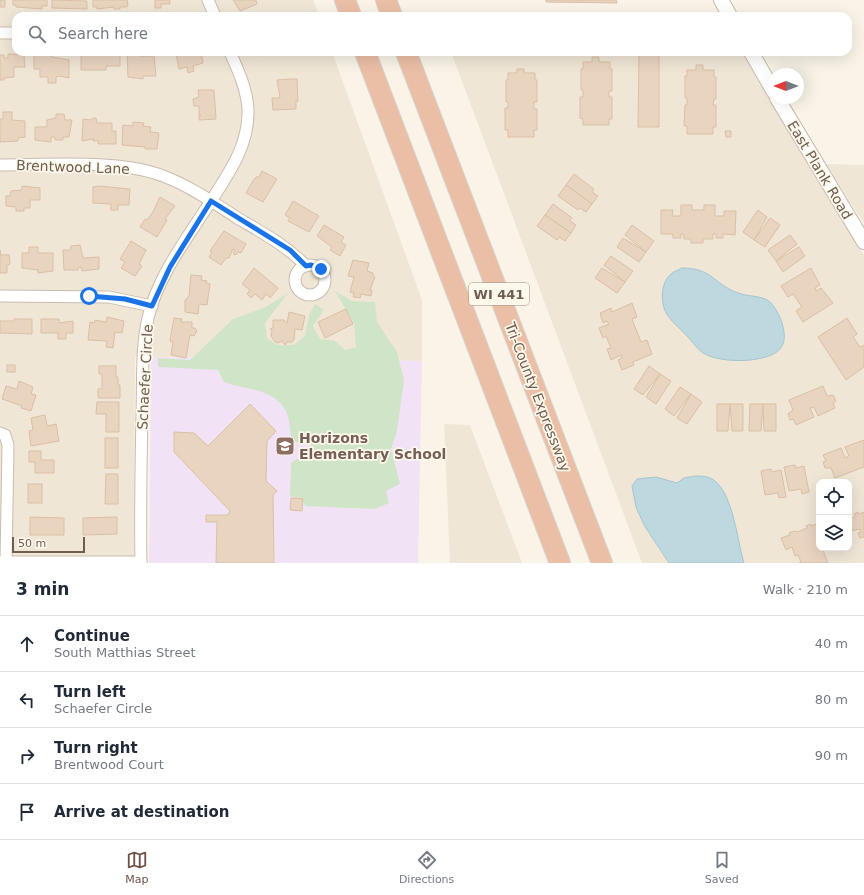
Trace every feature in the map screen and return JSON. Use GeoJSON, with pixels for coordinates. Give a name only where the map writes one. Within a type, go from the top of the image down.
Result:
{"type":"FeatureCollection","features":[{"type":"Feature","properties":{"kind":"highway"},"geometry":{"type":"LineString","coordinates":[[345,0],[350,12]]}},
{"type":"Feature","properties":{"kind":"highway"},"geometry":{"type":"LineString","coordinates":[[386,0],[390,12]]}},
{"type":"Feature","properties":{"kind":"highway","name":"WI 441"},"geometry":{"type":"LineString","coordinates":[[367,56],[560,563]]}},
{"type":"Feature","properties":{"kind":"highway","name":"Tri-County Expressway"},"geometry":{"type":"LineString","coordinates":[[408,56],[602,563]]}},
{"type":"Feature","properties":{"kind":"street"},"geometry":{"type":"LineString","coordinates":[[208,0],[212,12]]}},
{"type":"Feature","properties":{"kind":"street"},"geometry":{"type":"LineString","coordinates":[[721,0],[728,12]]}},
{"type":"Feature","properties":{"kind":"street"},"geometry":{"type":"LineString","coordinates":[[0,33],[12,33]]}},
{"type":"Feature","properties":{"kind":"street","name":"Schaefer Circle"},"geometry":{"type":"LineString","coordinates":[[141,562],[143,358],[146,332],[152,306],[170,267],[238,157],[242,145],[248,110],[244,88],[232,56]]}},
{"type":"Feature","properties":{"kind":"street"},"geometry":{"type":"LineString","coordinates":[[753,56],[768,82]]}},
{"type":"Feature","properties":{"kind":"street","name":"East Plank Road"},"geometry":{"type":"LineString","coordinates":[[781,104],[864,242]]}},
{"type":"Feature","properties":{"kind":"street","name":"Brentwood Lane"},"geometry":{"type":"LineString","coordinates":[[0,165],[108,165],[161,175],[186,186],[290,250],[306,266]]}},
{"type":"Feature","properties":{"kind":"street"},"geometry":{"type":"LineString","coordinates":[[0,296],[110,297],[152,306]]}},
{"type":"Feature","properties":{"kind":"street"},"geometry":{"type":"LineString","coordinates":[[0,433],[5,435],[8,445],[4,562],[141,562]]}},
{"type":"Feature","properties":{"kind":"shaded area"},"geometry":{"type":"Polygon","coordinates":[[[0,0],[313,0],[318,12],[12,12],[12,56],[333,56],[422,300],[422,361],[135,357],[134,563],[0,563],[0,0]]]}},
{"type":"Feature","properties":{"kind":"shaded area"},"geometry":{"type":"Polygon","coordinates":[[[452,56],[744,56],[768,95],[768,104],[773,104],[864,255],[864,563],[642,563],[452,56]]]}},
{"type":"Feature","properties":{"kind":"shaded area"},"geometry":{"type":"Polygon","coordinates":[[[826,164],[864,165],[864,224],[863,222],[826,164]]]}},
{"type":"Feature","properties":{"kind":"shaded area","name":"Horizons Elementary School"},"geometry":{"type":"Polygon","coordinates":[[[151,357],[422,361],[418,563],[149,563],[151,357]]]}},
{"type":"Feature","properties":{"kind":"shaded area"},"geometry":{"type":"Polygon","coordinates":[[[444,424],[470,425],[522,563],[450,563],[444,424]]]}},
{"type":"Feature","properties":{"kind":"green space"},"geometry":{"type":"Polygon","coordinates":[[[335,291],[352,301],[375,302],[377,322],[397,352],[404,380],[397,431],[391,449],[400,484],[386,491],[389,503],[375,509],[305,506],[302,499],[290,496],[291,463],[311,449],[309,442],[292,442],[286,411],[281,403],[274,398],[258,391],[224,382],[218,370],[158,367],[158,358],[190,360],[233,319],[264,308],[288,293],[265,323],[267,338],[277,345],[294,345],[305,336],[309,315],[315,304],[324,310],[313,326],[320,339],[335,341],[345,350],[356,347],[354,323],[335,291]]]}},
{"type":"Feature","properties":{"kind":"water"},"geometry":{"type":"Polygon","coordinates":[[[682,268],[700,271],[738,293],[763,298],[770,302],[779,315],[784,331],[784,338],[781,348],[772,355],[751,360],[729,360],[715,358],[703,353],[670,319],[665,311],[662,294],[663,288],[667,278],[682,268]]]}},
{"type":"Feature","properties":{"kind":"water"},"geometry":{"type":"Polygon","coordinates":[[[705,476],[710,478],[718,484],[724,492],[733,516],[744,563],[669,563],[644,525],[636,507],[632,486],[637,479],[656,477],[677,483],[684,478],[705,476]]]}},
{"type":"Feature","properties":{"kind":"building"},"geometry":{"type":"Polygon","coordinates":[[[0,0],[5,0],[5,7],[0,7],[0,0]]]}},
{"type":"Feature","properties":{"kind":"building"},"geometry":{"type":"Polygon","coordinates":[[[13,0],[47,0],[47,6],[42,6],[42,9],[16,7],[16,5],[13,5],[13,0]]]}},
{"type":"Feature","properties":{"kind":"building"},"geometry":{"type":"Polygon","coordinates":[[[52,0],[87,1],[87,9],[52,8],[52,0]]]}},
{"type":"Feature","properties":{"kind":"building"},"geometry":{"type":"Polygon","coordinates":[[[93,0],[127,0],[128,5],[127,7],[120,7],[120,9],[114,9],[114,7],[97,9],[97,7],[93,7],[93,0]]]}},
{"type":"Feature","properties":{"kind":"building"},"geometry":{"type":"Polygon","coordinates":[[[155,0],[170,0],[170,4],[161,4],[161,8],[155,8],[155,0]]]}},
{"type":"Feature","properties":{"kind":"building"},"geometry":{"type":"Polygon","coordinates":[[[233,0],[256,0],[257,4],[240,11],[233,0]]]}},
{"type":"Feature","properties":{"kind":"building"},"geometry":{"type":"Polygon","coordinates":[[[546,0],[616,0],[617,3],[546,2],[546,0]]]}},
{"type":"Feature","properties":{"kind":"building"},"geometry":{"type":"Polygon","coordinates":[[[8,54],[12,54],[12,56],[24,56],[25,67],[14,67],[14,77],[0,80],[0,55],[4,55],[4,58],[8,58],[8,54]]]}},
{"type":"Feature","properties":{"kind":"building"},"geometry":{"type":"Polygon","coordinates":[[[34,56],[52,56],[69,60],[69,78],[59,76],[56,77],[56,83],[48,83],[48,77],[40,77],[40,69],[34,69],[34,56]]]}},
{"type":"Feature","properties":{"kind":"building"},"geometry":{"type":"Polygon","coordinates":[[[81,56],[120,56],[120,66],[106,66],[106,70],[81,70],[81,56]]]}},
{"type":"Feature","properties":{"kind":"building"},"geometry":{"type":"Polygon","coordinates":[[[127,56],[154,56],[156,76],[143,76],[143,79],[128,77],[127,56]]]}},
{"type":"Feature","properties":{"kind":"building"},"geometry":{"type":"Polygon","coordinates":[[[176,56],[202,56],[203,63],[193,66],[194,71],[188,73],[187,67],[179,69],[176,56]]]}},
{"type":"Feature","properties":{"kind":"building"},"geometry":{"type":"Polygon","coordinates":[[[639,56],[659,56],[659,127],[638,127],[639,56]]]}},
{"type":"Feature","properties":{"kind":"building"},"geometry":{"type":"Polygon","coordinates":[[[592,57],[599,57],[599,62],[610,62],[610,69],[612,69],[612,91],[609,91],[609,97],[612,97],[612,119],[609,119],[609,125],[583,125],[583,119],[580,118],[580,97],[583,97],[583,90],[581,90],[581,69],[583,69],[583,62],[592,62],[592,57]]]}},
{"type":"Feature","properties":{"kind":"building"},"geometry":{"type":"Polygon","coordinates":[[[696,65],[703,65],[703,70],[714,70],[714,77],[716,77],[716,99],[714,99],[713,105],[716,105],[716,127],[713,127],[713,134],[687,134],[687,126],[684,126],[685,105],[687,105],[687,98],[685,98],[685,76],[687,76],[687,70],[696,70],[696,65]]]}},
{"type":"Feature","properties":{"kind":"building"},"geometry":{"type":"Polygon","coordinates":[[[517,69],[524,69],[524,73],[535,73],[535,80],[537,80],[537,102],[534,102],[534,109],[537,109],[537,130],[534,130],[534,137],[508,137],[508,130],[505,130],[505,108],[508,108],[508,102],[506,102],[506,80],[508,80],[508,73],[517,73],[517,69]]]}},
{"type":"Feature","properties":{"kind":"building"},"geometry":{"type":"Polygon","coordinates":[[[297,79],[298,101],[296,101],[296,109],[273,110],[272,98],[280,98],[277,80],[297,79]]]}},
{"type":"Feature","properties":{"kind":"building"},"geometry":{"type":"Polygon","coordinates":[[[198,90],[214,90],[216,119],[199,120],[199,116],[201,115],[199,115],[199,106],[194,106],[193,101],[193,99],[199,97],[198,90]]]}},
{"type":"Feature","properties":{"kind":"building"},"geometry":{"type":"Polygon","coordinates":[[[3,112],[12,112],[12,120],[25,121],[25,137],[18,138],[18,141],[0,142],[0,119],[3,119],[3,112]]]}},
{"type":"Feature","properties":{"kind":"building"},"geometry":{"type":"Polygon","coordinates":[[[56,114],[64,114],[65,120],[72,120],[69,137],[63,137],[63,140],[55,140],[55,137],[51,137],[51,142],[35,140],[35,127],[47,127],[47,120],[56,118],[56,114]]]}},
{"type":"Feature","properties":{"kind":"building"},"geometry":{"type":"Polygon","coordinates":[[[96,118],[97,123],[112,123],[112,131],[116,131],[116,144],[98,144],[99,141],[93,141],[94,139],[82,141],[83,119],[91,120],[96,118]]]}},
{"type":"Feature","properties":{"kind":"building"},"geometry":{"type":"Polygon","coordinates":[[[133,122],[144,123],[143,126],[151,127],[150,132],[159,133],[157,149],[145,149],[145,147],[122,145],[123,125],[133,126],[133,122]]]}},
{"type":"Feature","properties":{"kind":"building"},"geometry":{"type":"Polygon","coordinates":[[[725,131],[731,131],[731,137],[726,137],[725,131]]]}},
{"type":"Feature","properties":{"kind":"building"},"geometry":{"type":"Polygon","coordinates":[[[262,171],[277,179],[263,202],[246,193],[253,181],[256,177],[259,177],[262,171]]]}},
{"type":"Feature","properties":{"kind":"building"},"geometry":{"type":"Polygon","coordinates":[[[574,174],[594,189],[592,192],[598,196],[592,204],[566,185],[574,174]]]}},
{"type":"Feature","properties":{"kind":"building"},"geometry":{"type":"Polygon","coordinates":[[[566,185],[592,204],[586,212],[580,208],[578,210],[558,196],[566,185]]]}},
{"type":"Feature","properties":{"kind":"building"},"geometry":{"type":"Polygon","coordinates":[[[22,186],[40,188],[40,200],[30,200],[30,208],[24,208],[24,211],[16,211],[16,207],[6,206],[6,196],[10,196],[11,191],[22,190],[22,186]]]}},
{"type":"Feature","properties":{"kind":"building"},"geometry":{"type":"Polygon","coordinates":[[[99,186],[130,189],[129,205],[118,205],[118,210],[111,210],[111,204],[93,203],[93,187],[99,186]]]}},
{"type":"Feature","properties":{"kind":"building"},"geometry":{"type":"Polygon","coordinates":[[[160,197],[175,206],[165,219],[167,220],[157,237],[140,227],[145,219],[147,220],[153,212],[160,197]]]}},
{"type":"Feature","properties":{"kind":"building"},"geometry":{"type":"Polygon","coordinates":[[[293,201],[319,216],[309,232],[288,221],[290,218],[285,215],[293,201]]]}},
{"type":"Feature","properties":{"kind":"building"},"geometry":{"type":"Polygon","coordinates":[[[553,204],[572,218],[570,221],[576,225],[571,233],[545,215],[553,204]]]}},
{"type":"Feature","properties":{"kind":"building"},"geometry":{"type":"Polygon","coordinates":[[[681,205],[692,205],[692,210],[704,210],[704,205],[715,205],[715,216],[724,216],[724,211],[736,211],[735,235],[723,234],[723,238],[716,238],[716,234],[713,234],[713,239],[703,239],[703,243],[691,243],[691,239],[684,239],[684,234],[681,234],[681,238],[673,238],[673,234],[661,234],[661,210],[673,210],[672,216],[681,216],[681,205]]]}},
{"type":"Feature","properties":{"kind":"building"},"geometry":{"type":"Polygon","coordinates":[[[758,210],[767,217],[754,240],[743,232],[758,210]]]}},
{"type":"Feature","properties":{"kind":"building"},"geometry":{"type":"Polygon","coordinates":[[[545,215],[571,233],[565,241],[559,237],[557,240],[537,226],[545,215]]]}},
{"type":"Feature","properties":{"kind":"building"},"geometry":{"type":"Polygon","coordinates":[[[770,218],[780,225],[765,247],[754,240],[770,218]]]}},
{"type":"Feature","properties":{"kind":"building"},"geometry":{"type":"Polygon","coordinates":[[[324,225],[344,237],[341,242],[346,245],[340,256],[330,250],[332,247],[317,236],[324,225]]]}},
{"type":"Feature","properties":{"kind":"building"},"geometry":{"type":"Polygon","coordinates":[[[632,225],[654,241],[646,252],[625,235],[632,225]]]}},
{"type":"Feature","properties":{"kind":"building"},"geometry":{"type":"Polygon","coordinates":[[[224,231],[246,244],[241,253],[238,252],[236,255],[233,254],[235,250],[233,249],[229,258],[226,258],[221,265],[209,257],[212,252],[210,251],[224,231]]]}},
{"type":"Feature","properties":{"kind":"building"},"geometry":{"type":"Polygon","coordinates":[[[790,235],[797,244],[776,261],[768,250],[790,235]]]}},
{"type":"Feature","properties":{"kind":"building"},"geometry":{"type":"Polygon","coordinates":[[[623,238],[646,252],[639,262],[617,247],[623,238]]]}},
{"type":"Feature","properties":{"kind":"building"},"geometry":{"type":"Polygon","coordinates":[[[131,241],[146,250],[139,264],[142,266],[135,276],[121,268],[125,262],[120,259],[131,241]]]}},
{"type":"Feature","properties":{"kind":"building"},"geometry":{"type":"Polygon","coordinates":[[[80,245],[83,258],[99,257],[99,269],[82,271],[81,267],[79,267],[78,270],[64,270],[63,250],[71,250],[71,246],[80,245]]]}},
{"type":"Feature","properties":{"kind":"building"},"geometry":{"type":"Polygon","coordinates":[[[29,247],[38,247],[38,253],[53,253],[53,271],[38,273],[38,270],[22,268],[22,253],[29,253],[29,247]]]}},
{"type":"Feature","properties":{"kind":"building"},"geometry":{"type":"Polygon","coordinates":[[[799,247],[805,256],[783,272],[776,261],[799,247]]]}},
{"type":"Feature","properties":{"kind":"building"},"geometry":{"type":"Polygon","coordinates":[[[0,250],[1,255],[9,255],[10,262],[9,265],[7,265],[7,273],[0,273],[0,250]]]}},
{"type":"Feature","properties":{"kind":"building"},"geometry":{"type":"Polygon","coordinates":[[[611,256],[633,271],[625,282],[604,265],[611,256]]]}},
{"type":"Feature","properties":{"kind":"building"},"geometry":{"type":"Polygon","coordinates":[[[353,260],[369,263],[367,271],[373,273],[373,276],[375,277],[370,290],[372,290],[371,296],[361,294],[360,298],[353,297],[354,293],[350,292],[354,277],[348,276],[353,260]]]}},
{"type":"Feature","properties":{"kind":"building"},"geometry":{"type":"Polygon","coordinates":[[[254,268],[278,288],[270,298],[266,294],[262,300],[255,294],[251,298],[247,294],[250,290],[242,284],[254,268]]]}},
{"type":"Feature","properties":{"kind":"building"},"geometry":{"type":"Polygon","coordinates":[[[602,268],[625,282],[617,293],[595,278],[602,268]]]}},
{"type":"Feature","properties":{"kind":"building"},"geometry":{"type":"Polygon","coordinates":[[[811,268],[820,285],[815,288],[816,291],[821,288],[833,303],[803,322],[796,311],[802,307],[793,294],[788,297],[781,286],[811,268]]]}},
{"type":"Feature","properties":{"kind":"building"},"geometry":{"type":"Polygon","coordinates":[[[191,275],[202,276],[201,280],[207,281],[206,283],[210,284],[207,305],[199,304],[198,314],[185,312],[185,300],[189,296],[191,275]]]}},
{"type":"Feature","properties":{"kind":"building"},"geometry":{"type":"Polygon","coordinates":[[[632,303],[637,317],[632,319],[641,342],[647,340],[652,354],[633,362],[634,365],[622,370],[618,360],[622,358],[621,355],[611,360],[607,349],[611,348],[606,336],[603,338],[599,328],[609,324],[607,321],[603,323],[600,313],[611,308],[612,312],[632,303]]]}},
{"type":"Feature","properties":{"kind":"building"},"geometry":{"type":"Polygon","coordinates":[[[346,309],[353,324],[325,338],[318,322],[346,309]]]}},
{"type":"Feature","properties":{"kind":"building"},"geometry":{"type":"Polygon","coordinates":[[[289,312],[305,316],[302,330],[295,329],[294,340],[292,342],[287,342],[285,345],[282,341],[279,343],[275,342],[271,336],[272,331],[270,329],[273,328],[273,320],[284,320],[287,323],[289,312]]]}},
{"type":"Feature","properties":{"kind":"building"},"geometry":{"type":"Polygon","coordinates":[[[107,317],[124,321],[122,333],[115,332],[113,348],[106,347],[107,341],[88,340],[90,322],[94,323],[95,320],[106,322],[107,317]]]}},
{"type":"Feature","properties":{"kind":"building"},"geometry":{"type":"Polygon","coordinates":[[[174,318],[182,319],[181,322],[192,322],[192,328],[195,328],[197,331],[194,336],[190,335],[186,358],[171,355],[173,342],[170,341],[174,318]]]}},
{"type":"Feature","properties":{"kind":"building"},"geometry":{"type":"Polygon","coordinates":[[[847,318],[857,334],[853,337],[860,347],[864,345],[864,367],[846,380],[818,337],[847,318]]]}},
{"type":"Feature","properties":{"kind":"building"},"geometry":{"type":"Polygon","coordinates":[[[14,319],[32,319],[32,334],[0,333],[0,321],[14,321],[14,319]]]}},
{"type":"Feature","properties":{"kind":"building"},"geometry":{"type":"Polygon","coordinates":[[[41,319],[59,319],[59,323],[73,321],[73,333],[66,333],[66,339],[58,339],[58,333],[41,333],[41,319]]]}},
{"type":"Feature","properties":{"kind":"building"},"geometry":{"type":"Polygon","coordinates":[[[7,365],[15,365],[15,372],[7,372],[7,365]]]}},
{"type":"Feature","properties":{"kind":"building"},"geometry":{"type":"Polygon","coordinates":[[[99,366],[116,366],[116,377],[118,377],[118,385],[120,385],[120,398],[98,398],[98,389],[102,389],[102,374],[99,374],[99,366]]]}},
{"type":"Feature","properties":{"kind":"building"},"geometry":{"type":"Polygon","coordinates":[[[649,366],[660,374],[643,395],[634,389],[649,366]]]}},
{"type":"Feature","properties":{"kind":"building"},"geometry":{"type":"Polygon","coordinates":[[[660,374],[671,381],[656,404],[646,397],[660,374]]]}},
{"type":"Feature","properties":{"kind":"building"},"geometry":{"type":"Polygon","coordinates":[[[19,381],[33,387],[31,394],[36,395],[31,411],[2,399],[6,386],[17,389],[19,381]]]}},
{"type":"Feature","properties":{"kind":"building"},"geometry":{"type":"Polygon","coordinates":[[[823,386],[827,396],[833,395],[836,401],[833,403],[835,408],[818,416],[814,407],[810,408],[814,417],[796,425],[793,419],[790,420],[788,414],[793,410],[789,400],[823,386]]]}},
{"type":"Feature","properties":{"kind":"building"},"geometry":{"type":"Polygon","coordinates":[[[680,387],[691,394],[674,416],[665,409],[680,387]]]}},
{"type":"Feature","properties":{"kind":"building"},"geometry":{"type":"Polygon","coordinates":[[[691,394],[702,402],[687,424],[677,418],[691,394]]]}},
{"type":"Feature","properties":{"kind":"building"},"geometry":{"type":"Polygon","coordinates":[[[97,402],[119,402],[119,432],[106,432],[106,414],[96,414],[97,402]]]}},
{"type":"Feature","properties":{"kind":"building"},"geometry":{"type":"Polygon","coordinates":[[[250,404],[276,431],[267,441],[266,481],[277,491],[273,495],[274,563],[216,563],[217,522],[206,522],[206,515],[228,515],[230,511],[174,452],[174,432],[194,433],[208,446],[250,404]]]}},
{"type":"Feature","properties":{"kind":"building"},"geometry":{"type":"Polygon","coordinates":[[[717,404],[730,404],[728,431],[717,431],[717,404]]]}},
{"type":"Feature","properties":{"kind":"building"},"geometry":{"type":"Polygon","coordinates":[[[730,404],[743,404],[743,431],[732,431],[730,404]]]}},
{"type":"Feature","properties":{"kind":"building"},"geometry":{"type":"Polygon","coordinates":[[[750,404],[763,404],[761,431],[749,431],[750,404]]]}},
{"type":"Feature","properties":{"kind":"building"},"geometry":{"type":"Polygon","coordinates":[[[763,404],[776,404],[776,431],[764,431],[763,404]]]}},
{"type":"Feature","properties":{"kind":"building"},"geometry":{"type":"Polygon","coordinates":[[[45,415],[47,426],[56,424],[59,441],[31,446],[29,431],[33,430],[31,418],[45,415]]]}},
{"type":"Feature","properties":{"kind":"building"},"geometry":{"type":"Polygon","coordinates":[[[105,438],[118,438],[118,468],[105,468],[105,438]]]}},
{"type":"Feature","properties":{"kind":"building"},"geometry":{"type":"Polygon","coordinates":[[[864,440],[864,467],[835,478],[831,468],[825,468],[823,462],[826,461],[823,455],[841,448],[845,458],[849,456],[845,447],[864,440]]]}},
{"type":"Feature","properties":{"kind":"building"},"geometry":{"type":"Polygon","coordinates":[[[29,451],[41,451],[41,460],[54,460],[54,473],[35,473],[35,462],[29,462],[29,451]]]}},
{"type":"Feature","properties":{"kind":"building"},"geometry":{"type":"Polygon","coordinates":[[[795,465],[796,468],[804,466],[809,492],[802,494],[801,489],[789,491],[784,467],[795,465]]]}},
{"type":"Feature","properties":{"kind":"building"},"geometry":{"type":"Polygon","coordinates":[[[771,469],[772,472],[781,470],[786,497],[779,498],[778,493],[765,495],[761,471],[771,469]]]}},
{"type":"Feature","properties":{"kind":"building"},"geometry":{"type":"Polygon","coordinates":[[[106,474],[118,474],[118,504],[105,504],[106,474]]]}},
{"type":"Feature","properties":{"kind":"building"},"geometry":{"type":"Polygon","coordinates":[[[28,484],[42,484],[42,503],[28,503],[28,484]]]}},
{"type":"Feature","properties":{"kind":"building"},"geometry":{"type":"Polygon","coordinates":[[[291,498],[303,499],[302,511],[290,510],[291,498]]]}},
{"type":"Feature","properties":{"kind":"building"},"geometry":{"type":"Polygon","coordinates":[[[864,512],[864,537],[860,538],[858,533],[861,532],[860,529],[852,531],[852,518],[855,517],[854,514],[864,512]]]}},
{"type":"Feature","properties":{"kind":"building"},"geometry":{"type":"Polygon","coordinates":[[[30,517],[64,518],[64,535],[30,535],[30,517]]]}},
{"type":"Feature","properties":{"kind":"building"},"geometry":{"type":"Polygon","coordinates":[[[117,517],[117,534],[83,535],[83,518],[117,517]]]}},
{"type":"Feature","properties":{"kind":"building"},"geometry":{"type":"Polygon","coordinates":[[[811,524],[811,526],[816,524],[816,551],[823,551],[828,563],[799,563],[801,562],[798,555],[795,556],[792,547],[786,550],[781,538],[790,535],[789,533],[794,531],[797,532],[807,528],[806,526],[811,524]]]}},
{"type":"Feature","properties":{"kind":"place","name":"Horizons Elementary School"},"geometry":{"type":"Point","coordinates":[285,446]}},
{"type":"Feature","properties":{"kind":"route"},"geometry":{"type":"LineString","coordinates":[[89,296],[125,299],[152,306],[163,279],[211,201],[290,250],[306,266],[311,265],[321,269]]}}]}
